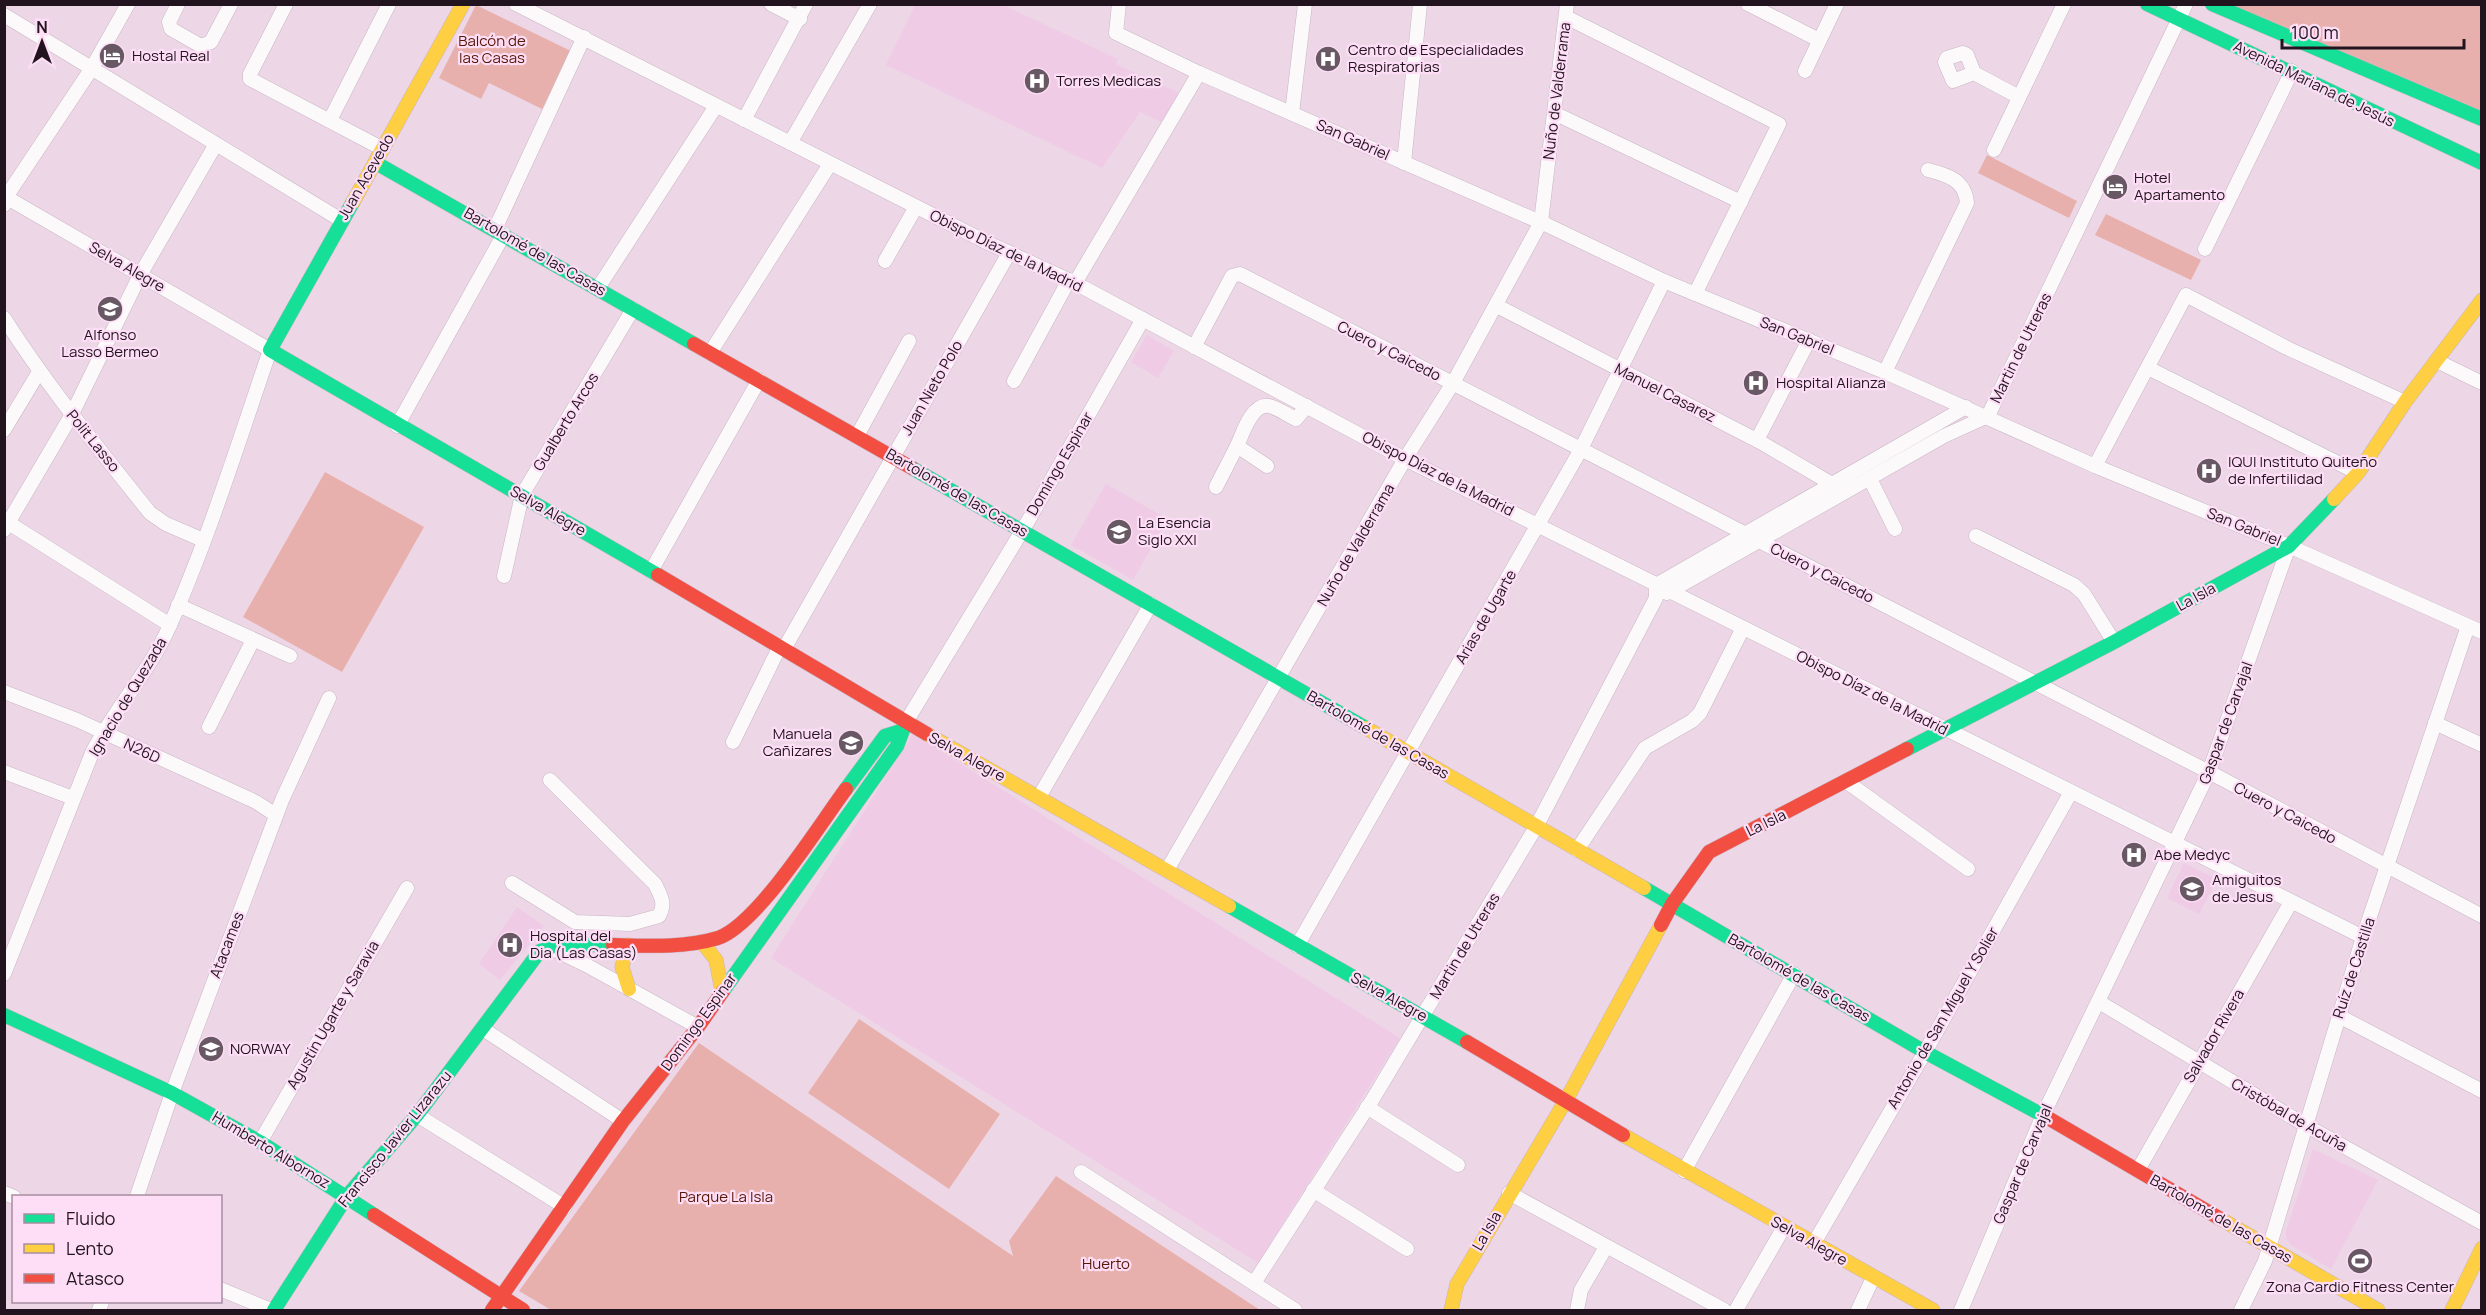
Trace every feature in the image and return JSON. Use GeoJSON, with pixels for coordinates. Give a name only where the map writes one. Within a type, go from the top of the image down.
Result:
{"type":"FeatureCollection","features":[{"type":"Feature","properties":{"kind":"street"},"geometry":{"type":"LineString","coordinates":[[5,199],[92,68],[128,4]]}},
{"type":"Feature","properties":{"kind":"street"},"geometry":{"type":"LineString","coordinates":[[178,4],[169,22],[171,29],[201,46],[211,42],[231,4]]}},
{"type":"Feature","properties":{"kind":"street"},"geometry":{"type":"LineString","coordinates":[[286,4],[250,74],[250,79],[383,149]]}},
{"type":"Feature","properties":{"kind":"street"},"geometry":{"type":"LineString","coordinates":[[330,120],[389,4]]}},
{"type":"Feature","properties":{"kind":"street","name":"Juan Acevedo"},"geometry":{"type":"LineString","coordinates":[[270,350],[463,4]]}},
{"type":"Feature","properties":{"kind":"street","name":"Obispo Díaz de la Madrid"},"geometry":{"type":"LineString","coordinates":[[516,4],[830,164],[1072,282],[1405,459],[1538,525],[1656,591]]}},
{"type":"Feature","properties":{"kind":"street"},"geometry":{"type":"LineString","coordinates":[[771,4],[800,19]]}},
{"type":"Feature","properties":{"kind":"street"},"geometry":{"type":"LineString","coordinates":[[744,120],[806,4]]}},
{"type":"Feature","properties":{"kind":"street"},"geometry":{"type":"LineString","coordinates":[[790,143],[870,4]]}},
{"type":"Feature","properties":{"kind":"street","name":"San Gabriel"},"geometry":{"type":"LineString","coordinates":[[1119,4],[1116,33],[1199,73],[1541,222],[1664,281],[1966,406],[2095,466],[2289,546],[2481,632]]}},
{"type":"Feature","properties":{"kind":"street"},"geometry":{"type":"LineString","coordinates":[[1292,113],[1305,4]]}},
{"type":"Feature","properties":{"kind":"street"},"geometry":{"type":"LineString","coordinates":[[1404,163],[1420,4]]}},
{"type":"Feature","properties":{"kind":"street"},"geometry":{"type":"LineString","coordinates":[[1748,4],[1820,40]]}},
{"type":"Feature","properties":{"kind":"street"},"geometry":{"type":"LineString","coordinates":[[1806,71],[1837,4]]}},
{"type":"Feature","properties":{"kind":"street"},"geometry":{"type":"LineString","coordinates":[[1994,150],[2064,4]]}},
{"type":"Feature","properties":{"kind":"street","name":"Avenida Mariana de Jesús"},"geometry":{"type":"LineString","coordinates":[[2147,4],[2292,71],[2481,163]]}},
{"type":"Feature","properties":{"kind":"street","name":"Martin de Utreras"},"geometry":{"type":"LineString","coordinates":[[1656,591],[1672,592],[1944,436],[1988,416],[2186,4]]}},
{"type":"Feature","properties":{"kind":"street","name":"Avenida Mariana de Jesús"},"geometry":{"type":"LineString","coordinates":[[2212,4],[2481,119]]}},
{"type":"Feature","properties":{"kind":"street"},"geometry":{"type":"LineString","coordinates":[[1567,11],[1779,124],[1695,294]]}},
{"type":"Feature","properties":{"kind":"street","name":"Nuño de Valderrama"},"geometry":{"type":"LineString","coordinates":[[1167,870],[1405,459],[1497,306],[1541,222],[1567,11]]}},
{"type":"Feature","properties":{"kind":"street"},"geometry":{"type":"LineString","coordinates":[[4,15],[341,220]]}},
{"type":"Feature","properties":{"kind":"street"},"geometry":{"type":"LineString","coordinates":[[397,426],[500,231],[584,37]]}},
{"type":"Feature","properties":{"kind":"street"},"geometry":{"type":"LineString","coordinates":[[2205,249],[2292,71]]}},
{"type":"Feature","properties":{"kind":"street"},"geometry":{"type":"LineString","coordinates":[[1014,381],[1199,73]]}},
{"type":"Feature","properties":{"kind":"street"},"geometry":{"type":"LineString","coordinates":[[1974,73],[2019,97]]}},
{"type":"Feature","properties":{"kind":"street"},"geometry":{"type":"LineString","coordinates":[[598,288],[716,106]]}},
{"type":"Feature","properties":{"kind":"street"},"geometry":{"type":"LineString","coordinates":[[1554,113],[1742,202]]}},
{"type":"Feature","properties":{"kind":"street"},"geometry":{"type":"LineString","coordinates":[[170,625],[6,524],[71,416],[140,275],[216,144]]}},
{"type":"Feature","properties":{"kind":"street","name":"Bartolomé de las Casas"},"geometry":{"type":"LineString","coordinates":[[376,163],[500,231],[1022,530],[1794,974],[1925,1052],[2043,1115],[2379,1311]]}},
{"type":"Feature","properties":{"kind":"street"},"geometry":{"type":"LineString","coordinates":[[710,353],[830,164]]}},
{"type":"Feature","properties":{"kind":"street"},"geometry":{"type":"LineString","coordinates":[[1885,372],[1968,203],[1965,190],[1958,180],[1928,170]]}},
{"type":"Feature","properties":{"kind":"street","name":"Selva Alegre"},"geometry":{"type":"LineString","coordinates":[[5,199],[270,350],[397,426],[522,495],[782,647],[903,727],[1039,797],[1423,1016],[1684,1171],[1933,1311]]}},
{"type":"Feature","properties":{"kind":"street"},"geometry":{"type":"LineString","coordinates":[[885,261],[916,207]]}},
{"type":"Feature","properties":{"kind":"street","name":"Juan Nieto Polo"},"geometry":{"type":"LineString","coordinates":[[733,742],[782,647],[1009,253]]}},
{"type":"Feature","properties":{"kind":"street","name":"Cuero y Caicedo"},"geometry":{"type":"LineString","coordinates":[[1194,347],[1232,276],[1240,274],[1744,535],[2210,772],[2481,916]]}},
{"type":"Feature","properties":{"kind":"street","name":"Arias de Ugarte"},"geometry":{"type":"LineString","coordinates":[[1297,946],[1581,451],[1664,281]]}},
{"type":"Feature","properties":{"kind":"street"},"geometry":{"type":"LineString","coordinates":[[2095,466],[2186,295],[2287,348],[2405,402]]}},
{"type":"Feature","properties":{"kind":"street","name":"Gaspar de Carvajal"},"geometry":{"type":"LineString","coordinates":[[1961,1311],[2043,1115],[2210,772],[2289,546],[2358,473],[2405,402],[2481,300]]}},
{"type":"Feature","properties":{"kind":"street","name":"Manuel Casarez"},"geometry":{"type":"LineString","coordinates":[[1497,306],[1758,440],[1832,484]]}},
{"type":"Feature","properties":{"kind":"street","name":"Gualberto Arcos"},"geometry":{"type":"LineString","coordinates":[[504,576],[522,495],[633,309]]}},
{"type":"Feature","properties":{"kind":"street","name":"Polit Lasso"},"geometry":{"type":"LineString","coordinates":[[4,318],[71,416],[150,513],[166,524],[203,540]]}},
{"type":"Feature","properties":{"kind":"street","name":"Domingo Espinar"},"geometry":{"type":"LineString","coordinates":[[492,1311],[623,1121],[698,1027],[897,746],[903,727],[1022,530],[1143,320]]}},
{"type":"Feature","properties":{"kind":"street"},"geometry":{"type":"LineString","coordinates":[[1758,440],[1809,340]]}},
{"type":"Feature","properties":{"kind":"street"},"geometry":{"type":"LineString","coordinates":[[857,436],[909,341]]}},
{"type":"Feature","properties":{"kind":"street","name":"Ignacio de Quezada"},"geometry":{"type":"LineString","coordinates":[[4,974],[73,798],[103,732],[148,669],[170,625],[203,540],[270,350]]}},
{"type":"Feature","properties":{"kind":"street"},"geometry":{"type":"LineString","coordinates":[[2437,361],[2481,383]]}},
{"type":"Feature","properties":{"kind":"street"},"geometry":{"type":"LineString","coordinates":[[2148,368],[2358,473]]}},
{"type":"Feature","properties":{"kind":"street"},"geometry":{"type":"LineString","coordinates":[[4,430],[39,372]]}},
{"type":"Feature","properties":{"kind":"street"},"geometry":{"type":"LineString","coordinates":[[651,571],[759,380]]}},
{"type":"Feature","properties":{"kind":"street"},"geometry":{"type":"LineString","coordinates":[[1216,487],[1255,411],[1269,406],[1296,419],[1307,406]]}},
{"type":"Feature","properties":{"kind":"street","name":"Martin de Utreras"},"geometry":{"type":"LineString","coordinates":[[1254,1283],[1367,1107],[1536,827],[1656,591],[1744,535],[1966,406]]}},
{"type":"Feature","properties":{"kind":"street"},"geometry":{"type":"LineString","coordinates":[[1237,446],[1267,466]]}},
{"type":"Feature","properties":{"kind":"street"},"geometry":{"type":"LineString","coordinates":[[1870,479],[1895,529]]}},
{"type":"Feature","properties":{"kind":"street"},"geometry":{"type":"LineString","coordinates":[[1976,536],[2079,589],[2114,642]]}},
{"type":"Feature","properties":{"kind":"street","name":"La Isla"},"geometry":{"type":"LineString","coordinates":[[1451,1311],[1456,1284],[1566,1100],[1672,904],[1705,856],[1713,849],[1847,783],[1945,729],[2035,684],[2289,546]]}},
{"type":"Feature","properties":{"kind":"street","name":"Obispo Díaz de la Madrid"},"geometry":{"type":"LineString","coordinates":[[1672,592],[2363,937]]}},
{"type":"Feature","properties":{"kind":"street"},"geometry":{"type":"LineString","coordinates":[[1039,797],[1150,604]]}},
{"type":"Feature","properties":{"kind":"street"},"geometry":{"type":"LineString","coordinates":[[178,605],[290,656]]}},
{"type":"Feature","properties":{"kind":"street","name":"Ruíz de Castilla"},"geometry":{"type":"LineString","coordinates":[[2241,1311],[2265,1261],[2363,937],[2468,626]]}},
{"type":"Feature","properties":{"kind":"street"},"geometry":{"type":"LineString","coordinates":[[1577,850],[1643,751],[1692,721],[1700,713],[1743,628]]}},
{"type":"Feature","properties":{"kind":"street"},"geometry":{"type":"LineString","coordinates":[[209,727],[253,640]]}},
{"type":"Feature","properties":{"kind":"street","name":"N26D"},"geometry":{"type":"LineString","coordinates":[[4,692],[103,732],[256,802],[276,815]]}},
{"type":"Feature","properties":{"kind":"street","name":"Atacames"},"geometry":{"type":"LineString","coordinates":[[138,1195],[172,1093],[276,815],[329,698]]}},
{"type":"Feature","properties":{"kind":"street"},"geometry":{"type":"LineString","coordinates":[[2435,723],[2481,745]]}},
{"type":"Feature","properties":{"kind":"street","name":"Domingo Espinar"},"geometry":{"type":"LineString","coordinates":[[547,946],[702,942],[719,937],[737,927],[758,910],[885,736],[903,727]]}},
{"type":"Feature","properties":{"kind":"street"},"geometry":{"type":"LineString","coordinates":[[4,772],[73,798]]}},
{"type":"Feature","properties":{"kind":"street"},"geometry":{"type":"LineString","coordinates":[[512,883],[570,921],[630,924],[659,916],[663,908],[663,900],[655,884],[550,780]]}},
{"type":"Feature","properties":{"kind":"street"},"geometry":{"type":"LineString","coordinates":[[1847,783],[1968,869]]}},
{"type":"Feature","properties":{"kind":"street","name":"Antonio de San Miguel Y Solier"},"geometry":{"type":"LineString","coordinates":[[1814,1243],[1925,1052],[2071,792]]}},
{"type":"Feature","properties":{"kind":"street","name":"Agustin Ugarte y Saravia"},"geometry":{"type":"LineString","coordinates":[[260,1142],[407,888]]}},
{"type":"Feature","properties":{"kind":"street","name":"Salvador Rivera"},"geometry":{"type":"LineString","coordinates":[[2138,1170],[2291,902]]}},
{"type":"Feature","properties":{"kind":"street"},"geometry":{"type":"LineString","coordinates":[[629,989],[621,970],[622,959],[628,945],[630,924]]}},
{"type":"Feature","properties":{"kind":"street"},"geometry":{"type":"LineString","coordinates":[[702,942],[716,960],[722,991]]}},
{"type":"Feature","properties":{"kind":"street"},"geometry":{"type":"LineString","coordinates":[[547,946],[698,1027]]}},
{"type":"Feature","properties":{"kind":"street","name":"Francisco Javier Lizarazu"},"geometry":{"type":"LineString","coordinates":[[273,1311],[347,1196],[417,1115],[540,951],[547,946]]}},
{"type":"Feature","properties":{"kind":"street"},"geometry":{"type":"LineString","coordinates":[[1684,1171],[1794,974]]}},
{"type":"Feature","properties":{"kind":"street","name":"Cristóbal de Acuña"},"geometry":{"type":"LineString","coordinates":[[2099,1002],[2306,1125],[2481,1223]]}},
{"type":"Feature","properties":{"kind":"street","name":"Humberto Albornoz"},"geometry":{"type":"LineString","coordinates":[[4,1015],[172,1093],[260,1142],[523,1311]]}},
{"type":"Feature","properties":{"kind":"street"},"geometry":{"type":"LineString","coordinates":[[2339,1016],[2481,1091]]}},
{"type":"Feature","properties":{"kind":"street"},"geometry":{"type":"LineString","coordinates":[[483,1029],[623,1121]]}},
{"type":"Feature","properties":{"kind":"street"},"geometry":{"type":"LineString","coordinates":[[1367,1107],[1458,1166]]}},
{"type":"Feature","properties":{"kind":"street"},"geometry":{"type":"LineString","coordinates":[[417,1115],[565,1207]]}},
{"type":"Feature","properties":{"kind":"street"},"geometry":{"type":"LineString","coordinates":[[1080,1172],[1295,1311]]}},
{"type":"Feature","properties":{"kind":"street"},"geometry":{"type":"LineString","coordinates":[[1313,1190],[1407,1249]]}},
{"type":"Feature","properties":{"kind":"street"},"geometry":{"type":"LineString","coordinates":[[1509,1193],[1724,1311]]}},
{"type":"Feature","properties":{"kind":"street"},"geometry":{"type":"LineString","coordinates":[[1736,1311],[1784,1227]]}},
{"type":"Feature","properties":{"kind":"street"},"geometry":{"type":"LineString","coordinates":[[1577,1311],[1581,1290],[1606,1247]]}},
{"type":"Feature","properties":{"kind":"street"},"geometry":{"type":"LineString","coordinates":[[2452,1311],[2481,1248]]}},
{"type":"Feature","properties":{"kind":"street"},"geometry":{"type":"LineString","coordinates":[[1858,1311],[1872,1278]]}},
{"type":"Feature","properties":{"kind":"street"},"geometry":{"type":"LineString","coordinates":[[222,1290],[273,1311]]}},
{"type":"Feature","properties":{"kind":"shaded area","name":"Torres Medicas"},"geometry":{"type":"Polygon","coordinates":[[[915,5],[1003,5],[1118,59],[1116,64],[1188,97],[1168,125],[1140,112],[1102,168],[886,65],[915,5]]]}},
{"type":"Feature","properties":{"kind":"shaded area"},"geometry":{"type":"Polygon","coordinates":[[[1147,335],[1174,351],[1158,378],[1131,362],[1147,335]]]}},
{"type":"Feature","properties":{"kind":"shaded area","name":"La Esencia Siglo XXI"},"geometry":{"type":"Polygon","coordinates":[[[1106,484],[1168,519],[1133,580],[1071,545],[1106,484]]]}},
{"type":"Feature","properties":{"kind":"shaded area"},"geometry":{"type":"Polygon","coordinates":[[[913,734],[1400,1038],[1258,1263],[771,958],[913,734]]]}},
{"type":"Feature","properties":{"kind":"shaded area","name":"Amiguitos de Jesus"},"geometry":{"type":"Polygon","coordinates":[[[2184,863],[2217,879],[2199,914],[2167,898],[2184,863]]]}},
{"type":"Feature","properties":{"kind":"shaded area","name":"Hospital del Dia (Las Casas)"},"geometry":{"type":"Polygon","coordinates":[[[517,907],[544,926],[500,980],[479,964],[517,907]]]}},
{"type":"Feature","properties":{"kind":"shaded area"},"geometry":{"type":"Polygon","coordinates":[[[2313,1149],[2378,1180],[2331,1269],[2291,1245],[2286,1238],[2286,1231],[2313,1149]]]}},
{"type":"Feature","properties":{"kind":"green space","name":"Balcón de las Casas"},"geometry":{"type":"Polygon","coordinates":[[[476,5],[571,51],[542,109],[489,83],[481,99],[439,78],[476,5]]]}},
{"type":"Feature","properties":{"kind":"green space"},"geometry":{"type":"Polygon","coordinates":[[[2219,5],[2481,5],[2481,119],[2219,5]]]}},
{"type":"Feature","properties":{"kind":"green space"},"geometry":{"type":"Polygon","coordinates":[[[1987,155],[2077,201],[2069,218],[1978,173],[1987,155]]]}},
{"type":"Feature","properties":{"kind":"green space"},"geometry":{"type":"Polygon","coordinates":[[[2106,214],[2201,260],[2191,280],[2095,235],[2106,214]]]}},
{"type":"Feature","properties":{"kind":"green space"},"geometry":{"type":"Polygon","coordinates":[[[325,472],[424,527],[342,672],[243,617],[325,472]]]}},
{"type":"Feature","properties":{"kind":"green space"},"geometry":{"type":"Polygon","coordinates":[[[859,1019],[1000,1114],[949,1189],[808,1093],[859,1019]]]}},
{"type":"Feature","properties":{"kind":"green space","name":"Parque La Isla"},"geometry":{"type":"Polygon","coordinates":[[[699,1043],[1013,1256],[1009,1241],[1056,1176],[1260,1310],[551,1310],[519,1291],[699,1043]]]}},
{"type":"Feature","properties":{"kind":"traffic: fast"},"geometry":{"type":"LineString","coordinates":[[2147,4],[2482,163]]}},
{"type":"Feature","properties":{"kind":"traffic: fast"},"geometry":{"type":"LineString","coordinates":[[2212,4],[2482,119]]}},
{"type":"Feature","properties":{"kind":"traffic: fast"},"geometry":{"type":"LineString","coordinates":[[376,163],[694,344]]}},
{"type":"Feature","properties":{"kind":"traffic: fast"},"geometry":{"type":"LineString","coordinates":[[353,202],[270,350],[658,575]]}},
{"type":"Feature","properties":{"kind":"traffic: fast"},"geometry":{"type":"LineString","coordinates":[[912,468],[1366,728]]}},
{"type":"Feature","properties":{"kind":"traffic: fast"},"geometry":{"type":"LineString","coordinates":[[1907,749],[2114,642],[2289,546],[2334,499]]}},
{"type":"Feature","properties":{"kind":"traffic: fast"},"geometry":{"type":"LineString","coordinates":[[723,991],[897,746],[906,722]]}},
{"type":"Feature","properties":{"kind":"traffic: fast"},"geometry":{"type":"LineString","coordinates":[[846,789],[885,736],[901,731]]}},
{"type":"Feature","properties":{"kind":"traffic: fast"},"geometry":{"type":"LineString","coordinates":[[1644,888],[1925,1052],[2048,1118]]}},
{"type":"Feature","properties":{"kind":"traffic: fast"},"geometry":{"type":"LineString","coordinates":[[1229,906],[1467,1042]]}},
{"type":"Feature","properties":{"kind":"traffic: fast"},"geometry":{"type":"LineString","coordinates":[[274,1310],[347,1196],[417,1115],[540,951],[557,945],[613,945]]}},
{"type":"Feature","properties":{"kind":"traffic: fast"},"geometry":{"type":"LineString","coordinates":[[4,1015],[172,1093],[260,1142],[374,1215]]}},
{"type":"Feature","properties":{"kind":"traffic: slow"},"geometry":{"type":"LineString","coordinates":[[353,202],[463,4]]}},
{"type":"Feature","properties":{"kind":"traffic: slow"},"geometry":{"type":"LineString","coordinates":[[2334,499],[2358,473],[2405,402],[2482,300]]}},
{"type":"Feature","properties":{"kind":"traffic: slow"},"geometry":{"type":"LineString","coordinates":[[1366,728],[1644,888]]}},
{"type":"Feature","properties":{"kind":"traffic: slow"},"geometry":{"type":"LineString","coordinates":[[927,734],[1229,906]]}},
{"type":"Feature","properties":{"kind":"traffic: slow"},"geometry":{"type":"LineString","coordinates":[[1451,1310],[1457,1284],[1566,1100],[1661,925]]}},
{"type":"Feature","properties":{"kind":"traffic: slow"},"geometry":{"type":"LineString","coordinates":[[702,942],[716,960],[722,991]]}},
{"type":"Feature","properties":{"kind":"traffic: slow"},"geometry":{"type":"LineString","coordinates":[[628,945],[622,967],[629,989]]}},
{"type":"Feature","properties":{"kind":"traffic: slow"},"geometry":{"type":"LineString","coordinates":[[1623,1135],[1933,1310]]}},
{"type":"Feature","properties":{"kind":"traffic: slow"},"geometry":{"type":"LineString","coordinates":[[2219,1218],[2378,1310]]}},
{"type":"Feature","properties":{"kind":"traffic: slow"},"geometry":{"type":"LineString","coordinates":[[2452,1310],[2482,1248]]}},
{"type":"Feature","properties":{"kind":"traffic: jam"},"geometry":{"type":"LineString","coordinates":[[694,344],[912,468]]}},
{"type":"Feature","properties":{"kind":"traffic: jam"},"geometry":{"type":"LineString","coordinates":[[658,575],[927,734]]}},
{"type":"Feature","properties":{"kind":"traffic: jam"},"geometry":{"type":"LineString","coordinates":[[1661,925],[1672,904],[1709,852],[1907,749]]}},
{"type":"Feature","properties":{"kind":"traffic: jam"},"geometry":{"type":"LineString","coordinates":[[613,945],[666,946],[692,943],[718,938],[734,929],[751,914],[787,872],[846,789]]}},
{"type":"Feature","properties":{"kind":"traffic: jam"},"geometry":{"type":"LineString","coordinates":[[492,1310],[623,1121],[698,1027],[723,991]]}},
{"type":"Feature","properties":{"kind":"traffic: jam"},"geometry":{"type":"LineString","coordinates":[[1467,1042],[1623,1135]]}},
{"type":"Feature","properties":{"kind":"traffic: jam"},"geometry":{"type":"LineString","coordinates":[[2048,1118],[2219,1218]]}},
{"type":"Feature","properties":{"kind":"traffic: jam"},"geometry":{"type":"LineString","coordinates":[[374,1215],[523,1310]]}},
{"type":"Feature","properties":{"kind":"place","name":"Hostal Real"},"geometry":{"type":"Point","coordinates":[112,56]}},
{"type":"Feature","properties":{"kind":"place","name":"Centro de Especialidades Respiratorias"},"geometry":{"type":"Point","coordinates":[1328,59]}},
{"type":"Feature","properties":{"kind":"place","name":"Torres Medicas"},"geometry":{"type":"Point","coordinates":[1037,81]}},
{"type":"Feature","properties":{"kind":"place","name":"Hotel Apartamento"},"geometry":{"type":"Point","coordinates":[2115,187]}},
{"type":"Feature","properties":{"kind":"place","name":"Alfonso Lasso Bermeo"},"geometry":{"type":"Point","coordinates":[110,309]}},
{"type":"Feature","properties":{"kind":"place","name":"Hospital Alianza"},"geometry":{"type":"Point","coordinates":[1756,383]}},
{"type":"Feature","properties":{"kind":"place","name":"IQUI Instituto Quiteño de Infertilidad"},"geometry":{"type":"Point","coordinates":[2209,471]}},
{"type":"Feature","properties":{"kind":"place","name":"La Esencia Siglo XXI"},"geometry":{"type":"Point","coordinates":[1119,532]}},
{"type":"Feature","properties":{"kind":"place","name":"Manuela Cañizares"},"geometry":{"type":"Point","coordinates":[851,743]}},
{"type":"Feature","properties":{"kind":"place","name":"Abe Medyc"},"geometry":{"type":"Point","coordinates":[2134,855]}},
{"type":"Feature","properties":{"kind":"place","name":"Amiguitos de Jesus"},"geometry":{"type":"Point","coordinates":[2192,889]}},
{"type":"Feature","properties":{"kind":"place","name":"Hospital del Dia (Las Casas)"},"geometry":{"type":"Point","coordinates":[510,945]}},
{"type":"Feature","properties":{"kind":"place","name":"NORWAY"},"geometry":{"type":"Point","coordinates":[211,1049]}},
{"type":"Feature","properties":{"kind":"place","name":"Zona Cardio Fitness Center"},"geometry":{"type":"Point","coordinates":[2360,1261]}},
{"type":"Feature","properties":{"kind":"park label","name":"Huerto"},"geometry":{"type":"Point","coordinates":[1106,1264]}}]}
